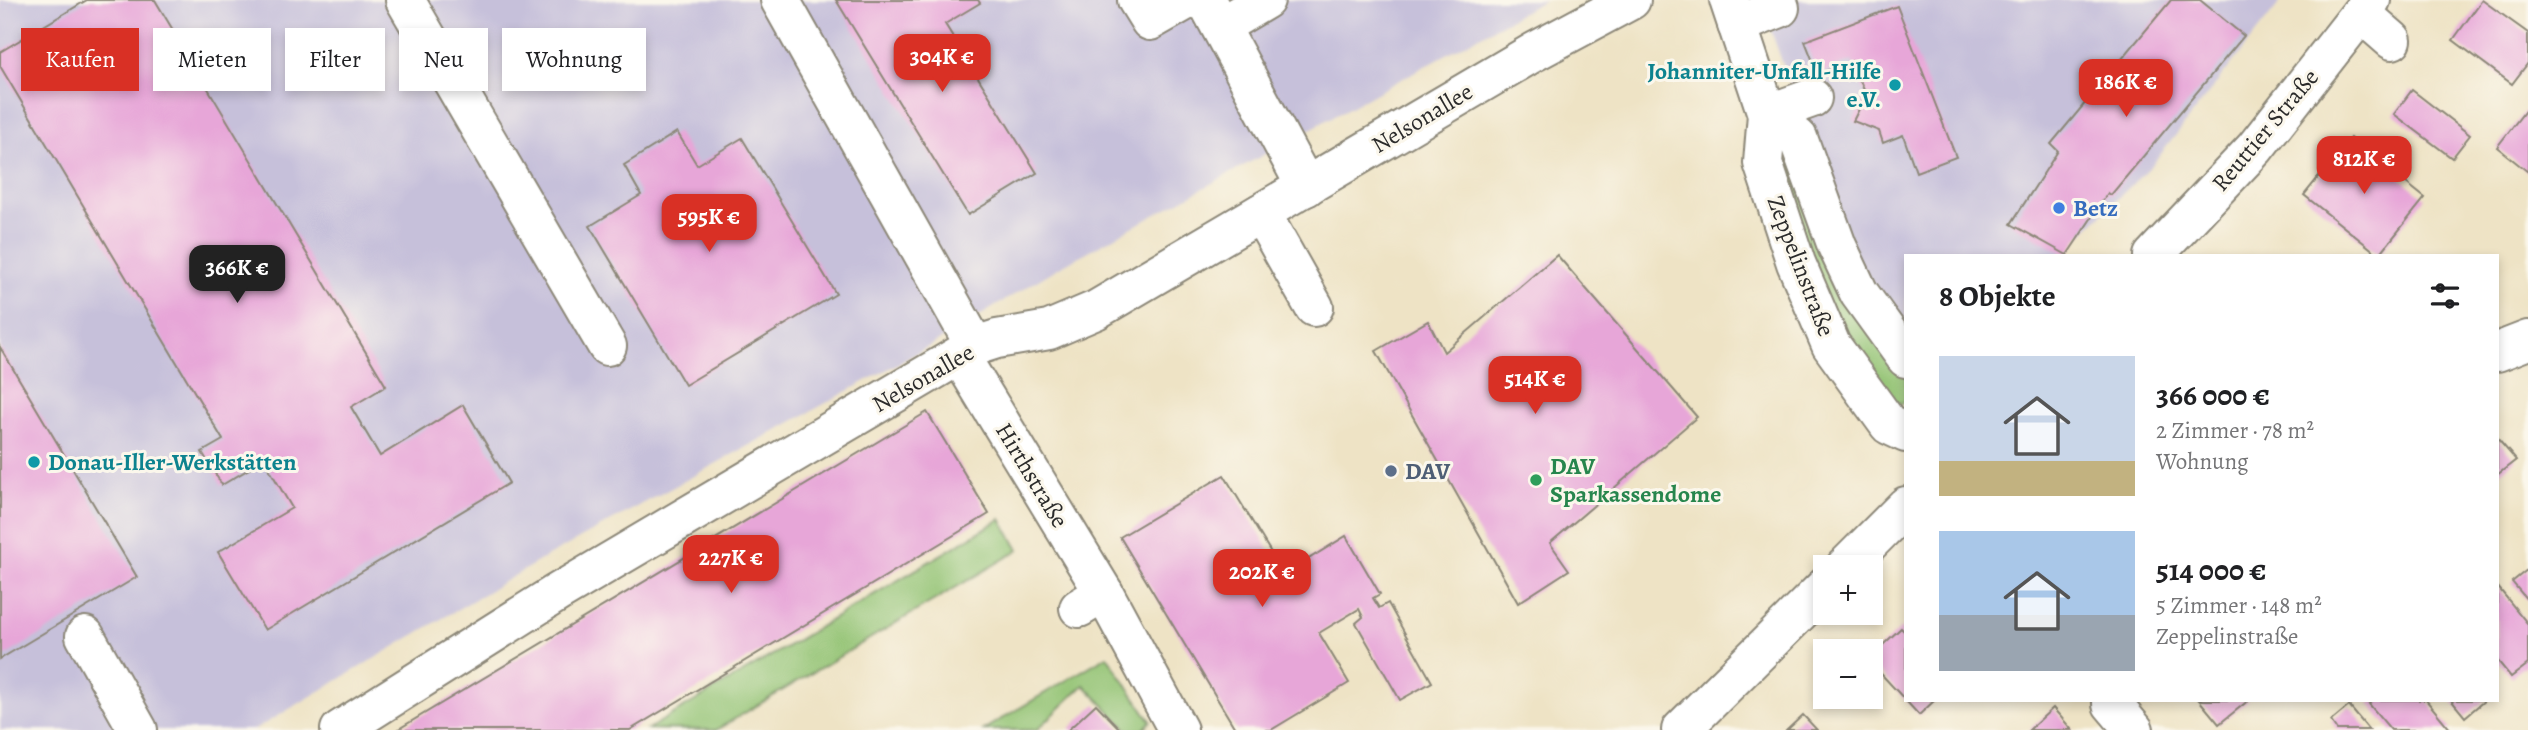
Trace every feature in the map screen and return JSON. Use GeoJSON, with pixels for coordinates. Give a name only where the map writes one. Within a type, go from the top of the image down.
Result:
{"type":"FeatureCollection","features":[{"type":"Feature","properties":{"kind":"street"},"geometry":{"type":"LineString","coordinates":[[405,0],[607,346]]}},
{"type":"Feature","properties":{"kind":"street","name":"Hirthstraße"},"geometry":{"type":"LineString","coordinates":[[780,0],[968,351],[1092,601],[1170,727]]}},
{"type":"Feature","properties":{"kind":"street"},"geometry":{"type":"LineString","coordinates":[[1137,0],[1150,21],[1187,0]]}},
{"type":"Feature","properties":{"kind":"street"},"geometry":{"type":"LineString","coordinates":[[1265,0],[1214,13],[1306,187]]}},
{"type":"Feature","properties":{"kind":"street","name":"Nelsonallee"},"geometry":{"type":"LineString","coordinates":[[340,730],[557,593],[968,351],[996,339],[1049,330],[1096,310],[1534,52],[1631,0]]}},
{"type":"Feature","properties":{"kind":"street"},"geometry":{"type":"LineString","coordinates":[[2366,6],[2392,40]]}},
{"type":"Feature","properties":{"kind":"street","name":"Reuttier Straße"},"geometry":{"type":"LineString","coordinates":[[2154,254],[2255,148],[2366,6]]}},
{"type":"Feature","properties":{"kind":"street"},"geometry":{"type":"LineString","coordinates":[[1733,13],[1780,8]]}},
{"type":"Feature","properties":{"kind":"street","name":"Zeppelinstraße"},"geometry":{"type":"LineString","coordinates":[[1733,13],[1767,114],[1763,163],[1796,263],[1831,345],[1889,425],[1904,432]]}},
{"type":"Feature","properties":{"kind":"street"},"geometry":{"type":"LineString","coordinates":[[1767,114],[1812,98]]}},
{"type":"Feature","properties":{"kind":"street","name":"Zeppelinstraße"},"geometry":{"type":"LineString","coordinates":[[1767,114],[1798,138],[1837,246],[1859,293],[1904,355]]}},
{"type":"Feature","properties":{"kind":"street"},"geometry":{"type":"LineString","coordinates":[[1261,213],[1314,307]]}},
{"type":"Feature","properties":{"kind":"street"},"geometry":{"type":"LineString","coordinates":[[1857,555],[1904,508]]}},
{"type":"Feature","properties":{"kind":"street"},"geometry":{"type":"LineString","coordinates":[[1681,730],[1813,599]]}},
{"type":"Feature","properties":{"kind":"street"},"geometry":{"type":"LineString","coordinates":[[85,636],[138,730]]}},
{"type":"Feature","properties":{"kind":"street"},"geometry":{"type":"LineString","coordinates":[[2112,702],[2134,730]]}},
{"type":"Feature","properties":{"kind":"shaded area"},"geometry":{"type":"Polygon","coordinates":[[[0,0],[1545,0],[1058,268],[937,342],[546,557],[254,730],[0,730],[0,0]]]}},
{"type":"Feature","properties":{"kind":"shaded area"},"geometry":{"type":"Polygon","coordinates":[[[1760,0],[2282,0],[2153,164],[2061,254],[1904,254],[1904,330],[1855,266],[1760,0]]]}},
{"type":"Feature","properties":{"kind":"green space"},"geometry":{"type":"Polygon","coordinates":[[[1786,143],[1904,367],[1904,402],[1889,414],[1839,341],[1772,151],[1786,143]]]}},
{"type":"Feature","properties":{"kind":"green space"},"geometry":{"type":"Polygon","coordinates":[[[1001,519],[1019,550],[716,730],[648,729],[1001,519]]]}},
{"type":"Feature","properties":{"kind":"green space"},"geometry":{"type":"Polygon","coordinates":[[[1107,656],[1151,721],[1143,730],[1128,730],[1084,685],[1037,730],[983,730],[1107,656]]]}},
{"type":"Feature","properties":{"kind":"building"},"geometry":{"type":"Polygon","coordinates":[[[87,0],[155,0],[172,28],[153,28],[153,91],[209,91],[386,386],[351,407],[380,456],[463,405],[509,483],[265,630],[218,552],[292,508],[264,460],[222,485],[202,452],[223,440],[0,66],[0,52],[21,39],[21,91],[139,91],[139,28],[40,28],[87,0]]]}},
{"type":"Feature","properties":{"kind":"building"},"geometry":{"type":"Polygon","coordinates":[[[836,0],[978,0],[980,3],[945,24],[1037,173],[968,215],[836,0]]]}},
{"type":"Feature","properties":{"kind":"building"},"geometry":{"type":"Polygon","coordinates":[[[2171,0],[2200,0],[2244,36],[2111,195],[2108,193],[2068,254],[2011,224],[2058,151],[2051,144],[2171,0]]]}},
{"type":"Feature","properties":{"kind":"building"},"geometry":{"type":"Polygon","coordinates":[[[2482,0],[2528,33],[2528,63],[2512,84],[2453,40],[2482,0]]]}},
{"type":"Feature","properties":{"kind":"building","name":"Johanniter-Unfall-Hilfe e.V."},"geometry":{"type":"Polygon","coordinates":[[[1897,6],[1956,157],[1916,172],[1903,135],[1883,143],[1879,131],[1853,121],[1866,95],[1852,61],[1818,74],[1805,41],[1897,6]]]}},
{"type":"Feature","properties":{"kind":"building"},"geometry":{"type":"Polygon","coordinates":[[[2412,90],[2470,135],[2452,158],[2394,114],[2412,90]]]}},
{"type":"Feature","properties":{"kind":"building"},"geometry":{"type":"Polygon","coordinates":[[[2528,107],[2528,172],[2497,147],[2528,107]]]}},
{"type":"Feature","properties":{"kind":"building"},"geometry":{"type":"Polygon","coordinates":[[[677,132],[697,165],[742,138],[836,294],[685,385],[590,226],[641,195],[624,165],[677,132]]]}},
{"type":"Feature","properties":{"kind":"building"},"geometry":{"type":"Polygon","coordinates":[[[2350,138],[2425,198],[2378,254],[2304,195],[2350,138]]]}},
{"type":"Feature","properties":{"kind":"building","name":"DAV Sparkassendome"},"geometry":{"type":"Polygon","coordinates":[[[1557,255],[1697,417],[1550,543],[1569,570],[1518,603],[1376,351],[1428,321],[1444,352],[1557,255]]]}},
{"type":"Feature","properties":{"kind":"building","name":"Donau-Iller-Werkstätten"},"geometry":{"type":"Polygon","coordinates":[[[0,347],[137,577],[0,659],[0,347]]]}},
{"type":"Feature","properties":{"kind":"building"},"geometry":{"type":"Polygon","coordinates":[[[927,412],[989,514],[630,730],[397,730],[927,412]]]}},
{"type":"Feature","properties":{"kind":"building"},"geometry":{"type":"Polygon","coordinates":[[[2499,440],[2516,460],[2499,473],[2499,440]]]}},
{"type":"Feature","properties":{"kind":"building"},"geometry":{"type":"Polygon","coordinates":[[[1224,475],[1284,574],[1346,536],[1380,594],[1373,598],[1379,608],[1388,603],[1432,682],[1400,700],[1356,623],[1363,617],[1359,609],[1319,633],[1349,683],[1271,730],[1236,730],[1120,537],[1224,475]]]}},
{"type":"Feature","properties":{"kind":"building"},"geometry":{"type":"Polygon","coordinates":[[[2528,569],[2528,601],[2512,582],[2528,569]]]}},
{"type":"Feature","properties":{"kind":"building"},"geometry":{"type":"Polygon","coordinates":[[[2499,588],[2528,624],[2528,664],[2511,677],[2499,662],[2499,588]]]}},
{"type":"Feature","properties":{"kind":"building"},"geometry":{"type":"Polygon","coordinates":[[[1901,628],[1904,631],[1904,699],[1883,676],[1883,645],[1901,628]]]}},
{"type":"Feature","properties":{"kind":"building"},"geometry":{"type":"Polygon","coordinates":[[[1907,702],[1933,702],[1919,715],[1907,702]]]}},
{"type":"Feature","properties":{"kind":"building"},"geometry":{"type":"Polygon","coordinates":[[[2201,702],[2246,702],[2219,724],[2201,702]]]}},
{"type":"Feature","properties":{"kind":"building"},"geometry":{"type":"Polygon","coordinates":[[[2428,702],[2451,730],[2391,730],[2369,704],[2428,702]]]}},
{"type":"Feature","properties":{"kind":"building"},"geometry":{"type":"Polygon","coordinates":[[[2453,702],[2483,702],[2465,717],[2453,702]]]}},
{"type":"Feature","properties":{"kind":"building"},"geometry":{"type":"Polygon","coordinates":[[[1096,704],[1121,730],[1068,730],[1096,704]]]}},
{"type":"Feature","properties":{"kind":"building"},"geometry":{"type":"Polygon","coordinates":[[[2349,706],[2369,730],[2337,730],[2331,721],[2349,706]]]}},
{"type":"Feature","properties":{"kind":"building"},"geometry":{"type":"Polygon","coordinates":[[[2053,708],[2072,730],[2029,730],[2053,708]]]}},
{"type":"Feature","properties":{"kind":"building"},"geometry":{"type":"Polygon","coordinates":[[[1803,715],[1817,730],[1787,730],[1803,715]]]}},
{"type":"Feature","properties":{"kind":"place","name":"Johanniter-Unfall-Hilfe e.V."},"geometry":{"type":"Point","coordinates":[1895,85]}},
{"type":"Feature","properties":{"kind":"place","name":"Betz"},"geometry":{"type":"Point","coordinates":[2059,208]}},
{"type":"Feature","properties":{"kind":"place","name":"Donau-Iller-Werkstätten"},"geometry":{"type":"Point","coordinates":[34,462]}},
{"type":"Feature","properties":{"kind":"place","name":"DAV"},"geometry":{"type":"Point","coordinates":[1391,471]}},
{"type":"Feature","properties":{"kind":"place","name":"DAV Sparkassendome"},"geometry":{"type":"Point","coordinates":[1536,480]}}]}
